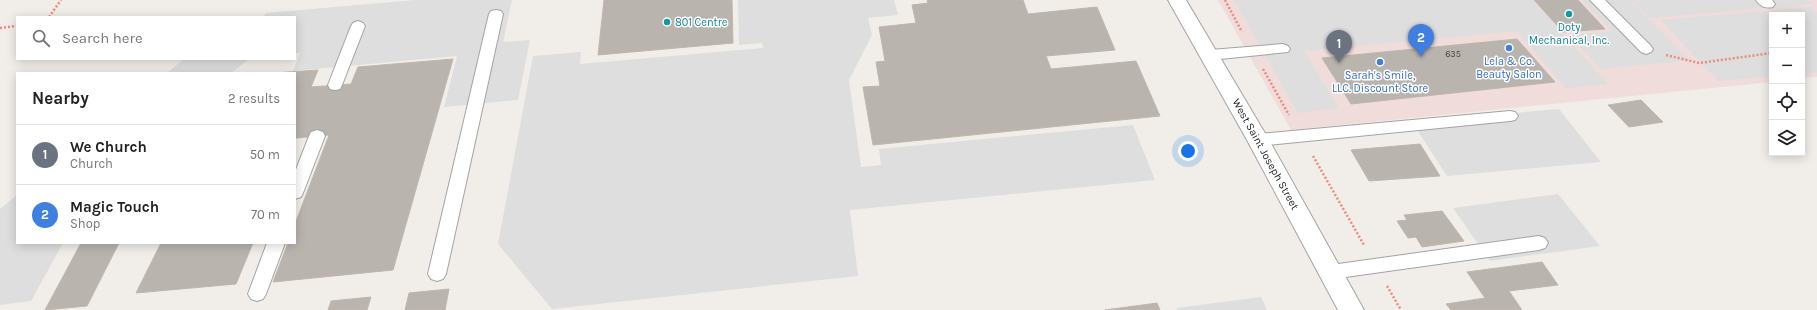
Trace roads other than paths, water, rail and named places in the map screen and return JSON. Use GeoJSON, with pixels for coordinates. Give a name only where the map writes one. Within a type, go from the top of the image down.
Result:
{"type":"FeatureCollection","features":[{"type":"Feature","properties":{"kind":"street","name":"West Saint Joseph Street"},"geometry":{"type":"LineString","coordinates":[[1177,0],[1258,140],[1351,310]]}},
{"type":"Feature","properties":{"kind":"lane"},"geometry":{"type":"LineString","coordinates":[[1597,0],[1646,49]]}},
{"type":"Feature","properties":{"kind":"lane"},"geometry":{"type":"LineString","coordinates":[[437,274],[496,14]]}},
{"type":"Feature","properties":{"kind":"lane"},"geometry":{"type":"LineString","coordinates":[[336,85],[358,26]]}},
{"type":"Feature","properties":{"kind":"lane"},"geometry":{"type":"LineString","coordinates":[[1210,55],[1283,49]]}},
{"type":"Feature","properties":{"kind":"lane"},"geometry":{"type":"LineString","coordinates":[[1258,140],[1510,116]]}},
{"type":"Feature","properties":{"kind":"lane"},"geometry":{"type":"LineString","coordinates":[[296,190],[317,136]]}},
{"type":"Feature","properties":{"kind":"lane"},"geometry":{"type":"LineString","coordinates":[[1331,272],[1540,243]]}},
{"type":"Feature","properties":{"kind":"lane"},"geometry":{"type":"LineString","coordinates":[[257,294],[276,244]]}},
{"type":"Feature","properties":{"kind":"place","name":"Doty Mechanical, Inc."},"geometry":{"type":"Point","coordinates":[1569,14]}},
{"type":"Feature","properties":{"kind":"place","name":"801 Centre"},"geometry":{"type":"Point","coordinates":[667,22]}},
{"type":"Feature","properties":{"kind":"place","name":"Lela & Co. Beauty Salon"},"geometry":{"type":"Point","coordinates":[1509,48]}},
{"type":"Feature","properties":{"kind":"place","name":"Magic Touch"},"geometry":{"type":"Point","coordinates":[1421,57]}},
{"type":"Feature","properties":{"kind":"place","name":"Sarah's Smile, LLC. Discount Store"},"geometry":{"type":"Point","coordinates":[1380,62]}},
{"type":"Feature","properties":{"kind":"place","name":"We Church"},"geometry":{"type":"Point","coordinates":[1339,63]}}]}
